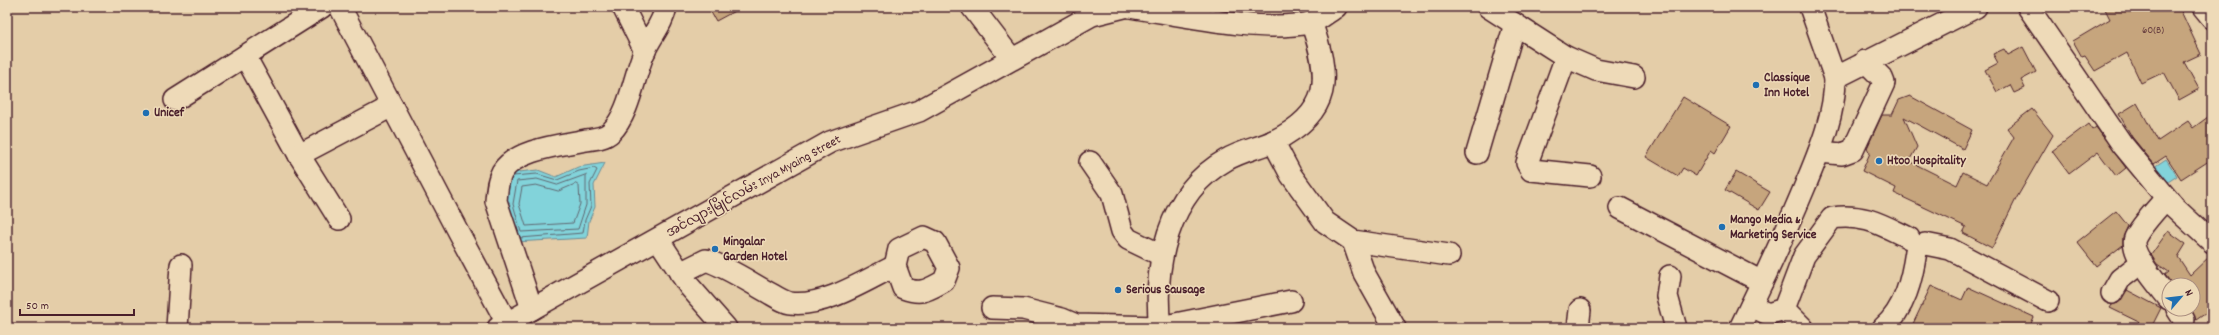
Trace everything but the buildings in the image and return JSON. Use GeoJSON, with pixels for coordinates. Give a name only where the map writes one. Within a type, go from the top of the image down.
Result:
{"type":"FeatureCollection","features":[{"type":"Feature","properties":{"kind":"street"},"geometry":{"type":"LineString","coordinates":[[175,100],[322,7]]}},
{"type":"Feature","properties":{"kind":"street"},"geometry":{"type":"LineString","coordinates":[[340,7],[503,325]]}},
{"type":"Feature","properties":{"kind":"street"},"geometry":{"type":"LineString","coordinates":[[623,7],[645,50]]}},
{"type":"Feature","properties":{"kind":"street"},"geometry":{"type":"LineString","coordinates":[[532,309],[496,201],[497,184],[502,171],[516,159],[534,151],[600,138],[610,133],[621,120],[645,50],[664,16],[666,7]]}},
{"type":"Feature","properties":{"kind":"street"},"geometry":{"type":"LineString","coordinates":[[972,7],[1011,58]]}},
{"type":"Feature","properties":{"kind":"street","name":"အင်လျားမြိုင်လမ်း Inya Myaing Street"},"geometry":{"type":"LineString","coordinates":[[503,325],[830,142],[919,111],[1011,58],[1092,15],[1124,7]]}},
{"type":"Feature","properties":{"kind":"street"},"geometry":{"type":"LineString","coordinates":[[1130,7],[1206,13],[1247,24],[1279,25],[1311,22],[1336,7]]}},
{"type":"Feature","properties":{"kind":"street"},"geometry":{"type":"LineString","coordinates":[[1488,7],[1566,57],[1596,70],[1634,77]]}},
{"type":"Feature","properties":{"kind":"street"},"geometry":{"type":"LineString","coordinates":[[1740,328],[1785,233],[1818,152],[1835,99],[1835,78],[1810,7]]}},
{"type":"Feature","properties":{"kind":"street"},"geometry":{"type":"LineString","coordinates":[[1835,78],[1976,7]]}},
{"type":"Feature","properties":{"kind":"street"},"geometry":{"type":"LineString","coordinates":[[2028,7],[2122,144],[2166,198],[2212,242]]}},
{"type":"Feature","properties":{"kind":"street"},"geometry":{"type":"LineString","coordinates":[[2203,7],[2212,18]]}},
{"type":"Feature","properties":{"kind":"street"},"geometry":{"type":"LineString","coordinates":[[1160,328],[1161,255],[1172,221],[1193,188],[1209,172],[1226,160],[1273,141],[1306,119],[1316,108],[1324,89],[1324,68],[1319,45],[1311,22]]}},
{"type":"Feature","properties":{"kind":"street"},"geometry":{"type":"LineString","coordinates":[[1477,153],[1515,24]]}},
{"type":"Feature","properties":{"kind":"street"},"geometry":{"type":"LineString","coordinates":[[245,56],[299,155],[339,219]]}},
{"type":"Feature","properties":{"kind":"street"},"geometry":{"type":"LineString","coordinates":[[1566,57],[1527,162],[1531,170],[1590,176]]}},
{"type":"Feature","properties":{"kind":"street"},"geometry":{"type":"LineString","coordinates":[[1818,152],[1842,154],[1853,150],[1884,83],[1882,78],[1865,62]]}},
{"type":"Feature","properties":{"kind":"street"},"geometry":{"type":"LineString","coordinates":[[299,155],[392,106]]}},
{"type":"Feature","properties":{"kind":"street"},"geometry":{"type":"LineString","coordinates":[[1273,141],[1291,175],[1325,222],[1353,241],[1449,256]]}},
{"type":"Feature","properties":{"kind":"street"},"geometry":{"type":"LineString","coordinates":[[1090,162],[1112,194],[1122,231],[1128,239],[1161,255]]}},
{"type":"Feature","properties":{"kind":"street"},"geometry":{"type":"LineString","coordinates":[[2161,288],[2142,262],[2134,247],[2135,238],[2166,198]]}},
{"type":"Feature","properties":{"kind":"street"},"geometry":{"type":"LineString","coordinates":[[1620,208],[1762,282]]}},
{"type":"Feature","properties":{"kind":"street"},"geometry":{"type":"LineString","coordinates":[[1784,309],[1804,256],[1832,218],[1849,215],[1870,220],[1917,244],[1950,249],[2048,301]]}},
{"type":"Feature","properties":{"kind":"street"},"geometry":{"type":"LineString","coordinates":[[658,239],[688,286],[726,328]]}},
{"type":"Feature","properties":{"kind":"street"},"geometry":{"type":"LineString","coordinates":[[1353,241],[1364,273],[1387,317],[1395,328]]}},
{"type":"Feature","properties":{"kind":"street"},"geometry":{"type":"LineString","coordinates":[[1883,328],[1894,317],[1905,297],[1912,274],[1917,244]]}},
{"type":"Feature","properties":{"kind":"street"},"geometry":{"type":"LineString","coordinates":[[680,273],[706,260],[725,267],[742,279],[789,303],[812,303],[841,293],[895,266]]}},
{"type":"Feature","properties":{"kind":"street"},"geometry":{"type":"LineString","coordinates":[[2112,293],[2120,279],[2142,262]]}},
{"type":"Feature","properties":{"kind":"street"},"geometry":{"type":"LineString","coordinates":[[177,328],[181,266]]}},
{"type":"Feature","properties":{"kind":"street"},"geometry":{"type":"LineString","coordinates":[[1670,276],[1666,296],[1676,328]]}},
{"type":"Feature","properties":{"kind":"street"},"geometry":{"type":"LineString","coordinates":[[992,308],[1023,309],[1076,324],[1160,328],[1291,301]]}},
{"type":"Feature","properties":{"kind":"street"},"geometry":{"type":"LineString","coordinates":[[1751,306],[1768,314],[1784,309]]}},
{"type":"Feature","properties":{"kind":"street"},"geometry":{"type":"LineString","coordinates":[[1784,309],[1802,328]]}},
{"type":"Feature","properties":{"kind":"water"},"geometry":{"type":"Polygon","coordinates":[[[2166,159],[2177,176],[2165,184],[2154,167],[2166,159]]]}},
{"type":"Feature","properties":{"kind":"water"},"geometry":{"type":"Polygon","coordinates":[[[605,163],[594,185],[595,207],[589,221],[587,238],[515,242],[504,205],[509,173],[538,170],[556,177],[578,167],[605,163]]]}},
{"type":"Feature","properties":{"kind":"place","name":"Classique Inn Hotel"},"geometry":{"type":"Point","coordinates":[1756,85]}},
{"type":"Feature","properties":{"kind":"place","name":"Unicef"},"geometry":{"type":"Point","coordinates":[146,113]}},
{"type":"Feature","properties":{"kind":"place","name":"Htoo Hospitality"},"geometry":{"type":"Point","coordinates":[1879,161]}},
{"type":"Feature","properties":{"kind":"place","name":"Mango Media & Marketing Service"},"geometry":{"type":"Point","coordinates":[1722,227]}},
{"type":"Feature","properties":{"kind":"place","name":"Mingalar Garden Hotel"},"geometry":{"type":"Point","coordinates":[715,249]}},
{"type":"Feature","properties":{"kind":"place","name":"Serious Sausage"},"geometry":{"type":"Point","coordinates":[1118,290]}}]}
